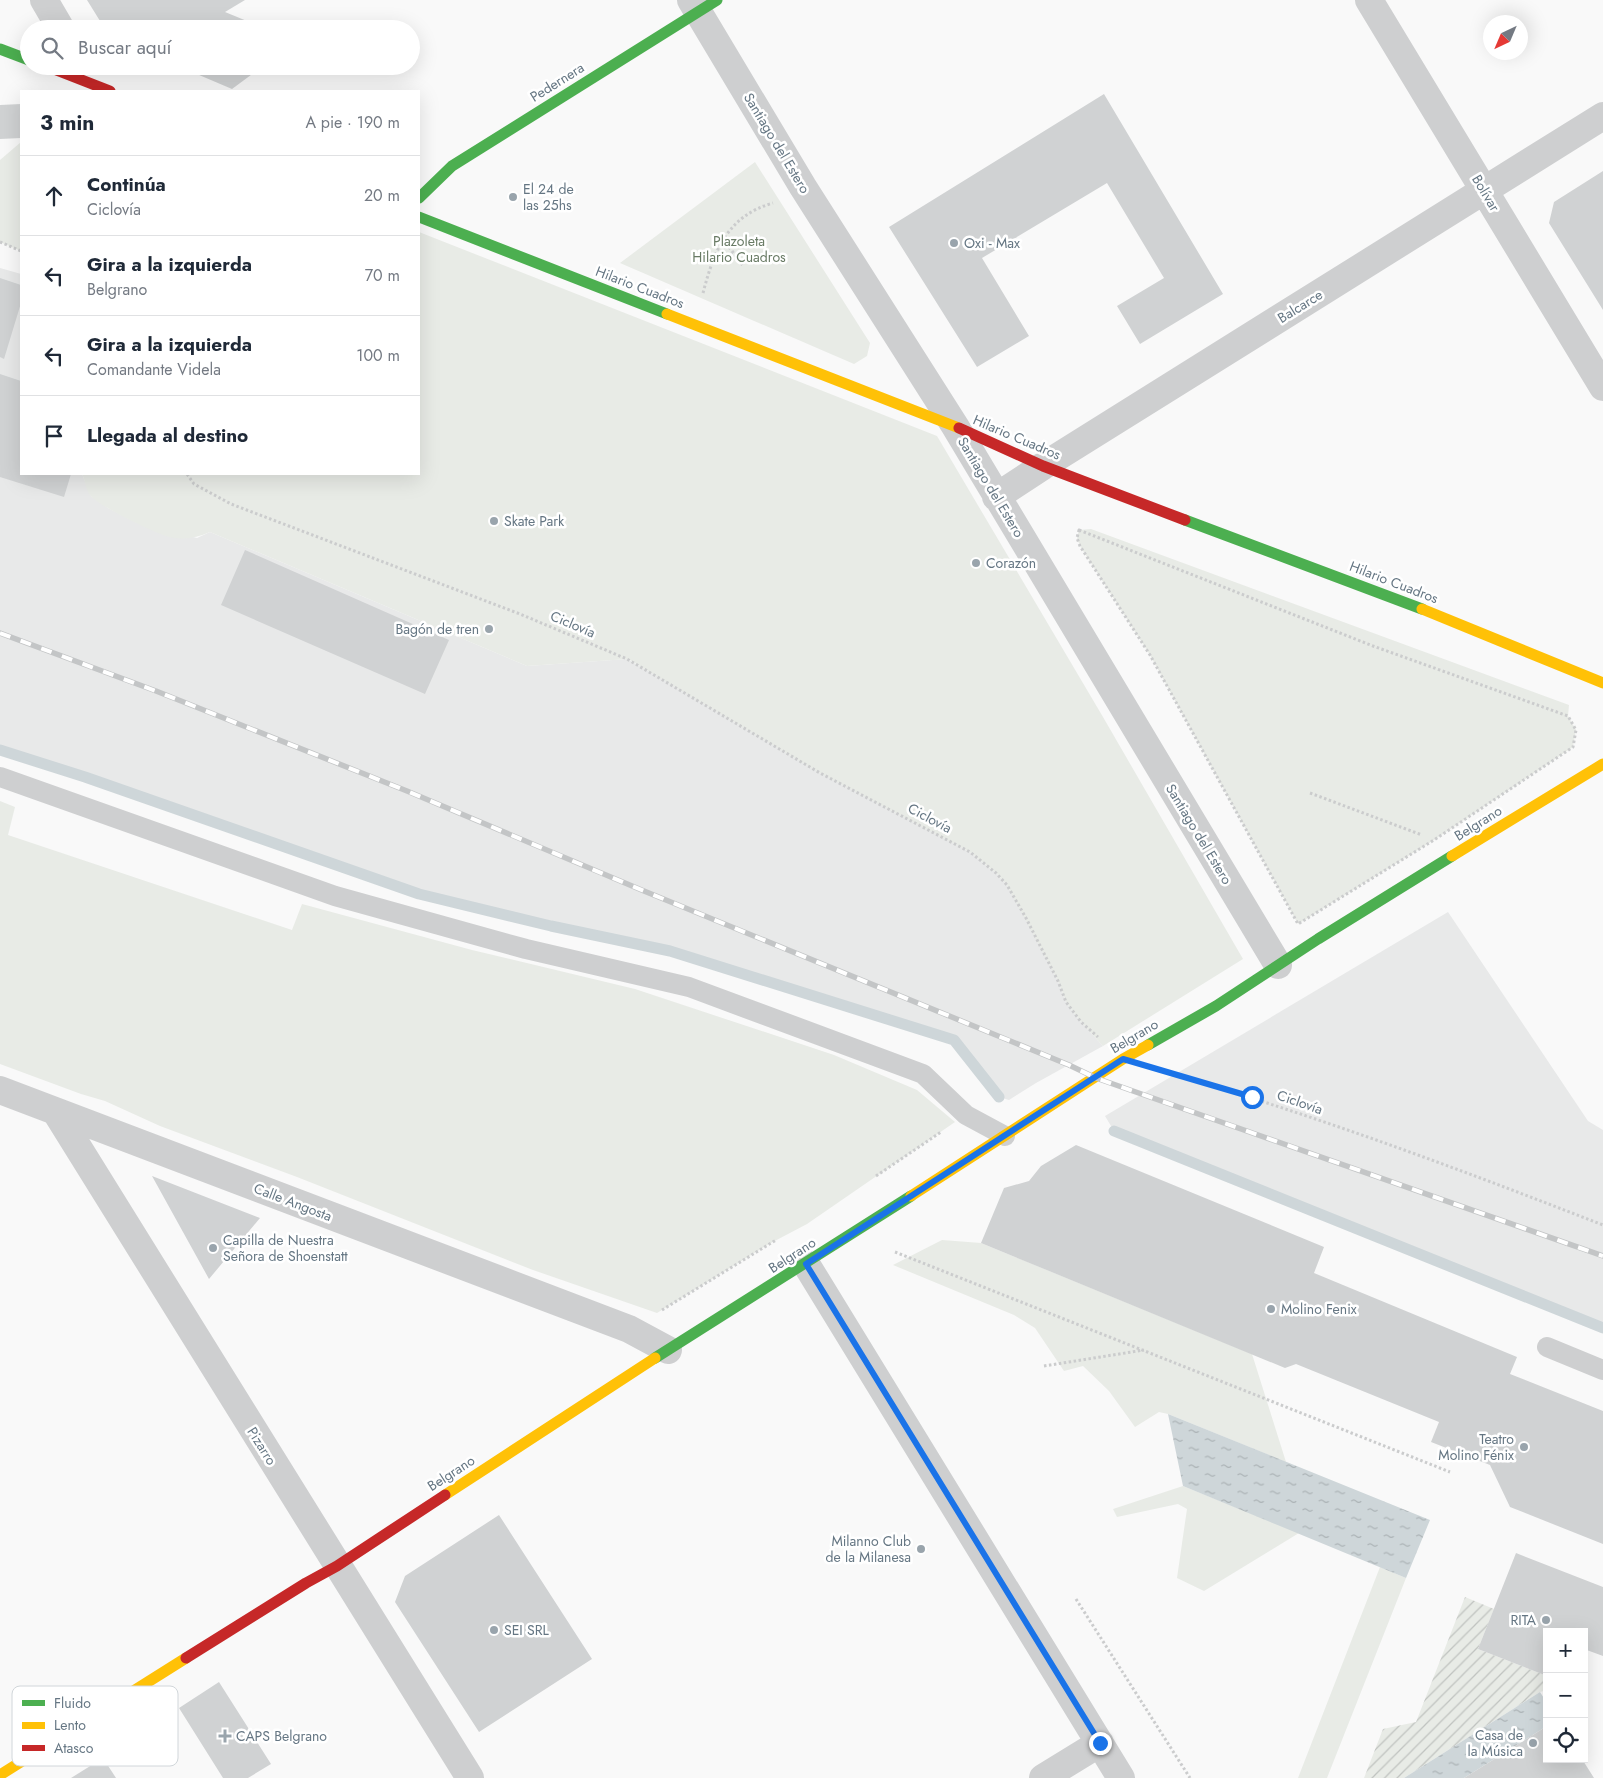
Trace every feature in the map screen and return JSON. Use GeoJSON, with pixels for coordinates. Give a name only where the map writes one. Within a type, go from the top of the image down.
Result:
{"type":"FeatureCollection","features":[{"type":"Feature","properties":{"kind":"street"},"geometry":{"type":"LineString","coordinates":[[44,0],[56,20]]}},
{"type":"Feature","properties":{"kind":"street","name":"Bolívar"},"geometry":{"type":"LineString","coordinates":[[1369,0],[1603,387]]}},
{"type":"Feature","properties":{"kind":"street","name":"Pedernera"},"geometry":{"type":"LineString","coordinates":[[420,197],[452,166],[702,4]]}},
{"type":"Feature","properties":{"kind":"street","name":"Santiago del Estero"},"geometry":{"type":"LineString","coordinates":[[702,4],[803,187],[955,426],[1278,965]]}},
{"type":"Feature","properties":{"kind":"street"},"geometry":{"type":"LineString","coordinates":[[0,49],[20,57]]}},
{"type":"Feature","properties":{"kind":"street"},"geometry":{"type":"LineString","coordinates":[[77,75],[94,80]]}},
{"type":"Feature","properties":{"kind":"street","name":"Balcarce"},"geometry":{"type":"LineString","coordinates":[[996,496],[1603,116]]}},
{"type":"Feature","properties":{"kind":"street","name":"Hilario Cuadros"},"geometry":{"type":"LineString","coordinates":[[420,217],[955,426],[1043,466],[1464,625],[1603,683]]}},
{"type":"Feature","properties":{"kind":"street","name":"Belgrano"},"geometry":{"type":"LineString","coordinates":[[142,1686],[298,1588],[337,1566],[668,1350],[806,1264],[1123,1059],[1216,1006],[1278,965],[1603,764]]}},
{"type":"Feature","properties":{"kind":"street"},"geometry":{"type":"LineString","coordinates":[[0,1114],[12,1095]]}},
{"type":"Feature","properties":{"kind":"street","name":"Calle Angosta"},"geometry":{"type":"LineString","coordinates":[[12,1095],[629,1329],[668,1350]]}},
{"type":"Feature","properties":{"kind":"street","name":"Pizarro"},"geometry":{"type":"LineString","coordinates":[[56,1112],[470,1778]]}},
{"type":"Feature","properties":{"kind":"street"},"geometry":{"type":"LineString","coordinates":[[806,1264],[1121,1778]]}},
{"type":"Feature","properties":{"kind":"street"},"geometry":{"type":"LineString","coordinates":[[1043,1778],[1100,1743]]}},
{"type":"Feature","properties":{"kind":"street","name":"Belgrano"},"geometry":{"type":"LineString","coordinates":[[0,1775],[14,1766]]}},
{"type":"Feature","properties":{"kind":"lane"},"geometry":{"type":"LineString","coordinates":[[0,777],[335,896],[526,949],[689,987],[923,1074],[966,1115],[1005,1136]]}},
{"type":"Feature","properties":{"kind":"lane"},"geometry":{"type":"LineString","coordinates":[[1547,1347],[1603,1370]]}},
{"type":"Feature","properties":{"kind":"path"},"geometry":{"type":"LineString","coordinates":[[705,284],[715,254],[726,232],[758,207],[780,201]]}},
{"type":"Feature","properties":{"kind":"path"},"geometry":{"type":"LineString","coordinates":[[723,239],[744,266]]}},
{"type":"Feature","properties":{"kind":"path"},"geometry":{"type":"LineString","coordinates":[[0,242],[20,251]]}},
{"type":"Feature","properties":{"kind":"path","name":"Ciclovía"},"geometry":{"type":"LineString","coordinates":[[188,475],[194,484],[231,504],[520,614],[628,659],[820,773],[970,852],[996,873],[1007,885],[1058,981],[1066,1002],[1081,1022],[1123,1059],[1270,1103],[1474,1174],[1603,1225]]}},
{"type":"Feature","properties":{"kind":"path"},"geometry":{"type":"LineString","coordinates":[[1079,530],[1373,646],[1568,716],[1576,730],[1573,747],[1434,840],[1298,924],[1150,655],[1080,546],[1077,538],[1079,530]]}},
{"type":"Feature","properties":{"kind":"path"},"geometry":{"type":"LineString","coordinates":[[1310,793],[1434,840]]}},
{"type":"Feature","properties":{"kind":"path"},"geometry":{"type":"LineString","coordinates":[[896,1252],[1450,1472]]}},
{"type":"Feature","properties":{"kind":"path"},"geometry":{"type":"LineString","coordinates":[[1044,1366],[1145,1350]]}},
{"type":"Feature","properties":{"kind":"path"},"geometry":{"type":"LineString","coordinates":[[1076,1599],[1190,1778]]}},
{"type":"Feature","properties":{"kind":"shaded area"},"geometry":{"type":"Polygon","coordinates":[[[0,268],[20,274],[20,475],[82,475],[91,496],[108,508],[135,522],[197,538],[210,532],[527,666],[627,659],[970,852],[996,873],[1007,885],[1026,918],[1058,981],[1066,1002],[1103,1046],[1009,1100],[999,1097],[954,1040],[670,951],[419,894],[85,777],[0,750],[0,268]]]}},
{"type":"Feature","properties":{"kind":"shaded area"},"geometry":{"type":"Polygon","coordinates":[[[1448,912],[1588,1121],[1603,1130],[1603,1328],[1114,1131],[1105,1116],[1448,912]]]}},
{"type":"Feature","properties":{"kind":"green space"},"geometry":{"type":"Polygon","coordinates":[[[20,143],[20,251],[0,242],[0,160],[20,143]]]}},
{"type":"Feature","properties":{"kind":"green space","name":"Plazoleta Hilario Cuadros"},"geometry":{"type":"Polygon","coordinates":[[[755,162],[870,343],[867,356],[854,364],[620,263],[755,162]]]}},
{"type":"Feature","properties":{"kind":"green space"},"geometry":{"type":"Polygon","coordinates":[[[420,232],[937,436],[1243,959],[1103,1046],[1066,1002],[1058,981],[1007,885],[996,873],[970,852],[820,773],[628,659],[527,666],[210,532],[195,537],[169,537],[140,525],[104,506],[95,500],[87,490],[82,475],[420,475],[420,232]]]}},
{"type":"Feature","properties":{"kind":"green space"},"geometry":{"type":"Polygon","coordinates":[[[1091,529],[1569,705],[1568,716],[1576,730],[1573,747],[1434,840],[1298,924],[1150,655],[1080,546],[1077,538],[1079,530],[1091,529]]]}},
{"type":"Feature","properties":{"kind":"green space"},"geometry":{"type":"Polygon","coordinates":[[[0,801],[15,807],[8,835],[292,930],[302,904],[472,950],[635,989],[834,1055],[917,1090],[955,1122],[807,1224],[769,1244],[657,1313],[533,1270],[297,1177],[160,1126],[105,1101],[0,1064],[0,801]]]}},
{"type":"Feature","properties":{"kind":"green space"},"geometry":{"type":"Polygon","coordinates":[[[942,1240],[981,1243],[1252,1354],[1286,1462],[1168,1414],[1159,1412],[1135,1427],[1109,1391],[1083,1366],[1064,1371],[1035,1328],[1014,1315],[893,1265],[942,1240]]]}},
{"type":"Feature","properties":{"kind":"green space"},"geometry":{"type":"Polygon","coordinates":[[[1183,1486],[1299,1533],[1204,1591],[1177,1578],[1187,1509],[1178,1504],[1117,1517],[1113,1509],[1183,1486]]]}},
{"type":"Feature","properties":{"kind":"green space"},"geometry":{"type":"Polygon","coordinates":[[[1380,1567],[1406,1578],[1327,1778],[1298,1778],[1380,1567]]]}},
{"type":"Feature","properties":{"kind":"green space"},"geometry":{"type":"Polygon","coordinates":[[[1465,1597],[1494,1609],[1478,1649],[1543,1674],[1543,1691],[1404,1778],[1364,1778],[1383,1729],[1416,1722],[1465,1597]]]}},
{"type":"Feature","properties":{"kind":"water"},"geometry":{"type":"Polygon","coordinates":[[[1168,1414],[1430,1520],[1406,1578],[1183,1486],[1168,1414]]]}},
{"type":"Feature","properties":{"kind":"water"},"geometry":{"type":"Polygon","coordinates":[[[1540,1692],[1543,1697],[1543,1729],[1464,1778],[1404,1778],[1540,1692]]]}},
{"type":"Feature","properties":{"kind":"building"},"geometry":{"type":"Polygon","coordinates":[[[87,0],[245,0],[225,12],[244,20],[99,20],[87,0]]]}},
{"type":"Feature","properties":{"kind":"building"},"geometry":{"type":"Polygon","coordinates":[[[199,75],[251,75],[232,89],[199,75]]]}},
{"type":"Feature","properties":{"kind":"building","name":"Oxi - Max"},"geometry":{"type":"Polygon","coordinates":[[[1104,94],[1223,294],[1140,344],[1117,306],[1164,278],[1107,183],[982,258],[1029,336],[977,367],[889,227],[1104,94]]]}},
{"type":"Feature","properties":{"kind":"building"},"geometry":{"type":"Polygon","coordinates":[[[20,104],[20,138],[0,139],[0,105],[20,104]]]}},
{"type":"Feature","properties":{"kind":"building"},"geometry":{"type":"Polygon","coordinates":[[[1603,171],[1603,310],[1549,223],[1554,202],[1603,171]]]}},
{"type":"Feature","properties":{"kind":"building"},"geometry":{"type":"Polygon","coordinates":[[[0,278],[20,285],[20,306],[4,359],[0,357],[0,278]]]}},
{"type":"Feature","properties":{"kind":"building"},"geometry":{"type":"Polygon","coordinates":[[[0,374],[20,381],[20,475],[71,475],[64,497],[0,477],[0,374]]]}},
{"type":"Feature","properties":{"kind":"building"},"geometry":{"type":"Polygon","coordinates":[[[245,550],[449,640],[425,694],[221,605],[245,550]]]}},
{"type":"Feature","properties":{"kind":"building","name":"Molino Fenix"},"geometry":{"type":"Polygon","coordinates":[[[1076,1145],[1324,1247],[1314,1273],[1517,1357],[1510,1374],[1603,1411],[1603,1544],[1510,1507],[1490,1465],[1431,1442],[1439,1422],[1296,1364],[1285,1368],[981,1243],[1004,1188],[1029,1181],[1041,1166],[1076,1145]]]}},
{"type":"Feature","properties":{"kind":"building","name":"Capilla de Nuestra Señora de Shoenstatt"},"geometry":{"type":"Polygon","coordinates":[[[152,1176],[260,1218],[209,1279],[152,1176]]]}},
{"type":"Feature","properties":{"kind":"building","name":"SEI SRL"},"geometry":{"type":"Polygon","coordinates":[[[499,1515],[592,1659],[479,1732],[395,1602],[405,1576],[499,1515]]]}},
{"type":"Feature","properties":{"kind":"building","name":"RITA"},"geometry":{"type":"Polygon","coordinates":[[[1516,1553],[1603,1587],[1603,1656],[1588,1650],[1588,1628],[1543,1628],[1543,1674],[1478,1649],[1516,1553]]]}},
{"type":"Feature","properties":{"kind":"building","name":"CAPS Belgrano"},"geometry":{"type":"Polygon","coordinates":[[[219,1682],[271,1764],[248,1778],[223,1778],[179,1708],[219,1682]]]}},
{"type":"Feature","properties":{"kind":"building","name":"Casa de la Música"},"geometry":{"type":"Polygon","coordinates":[[[1543,1729],[1543,1763],[1585,1763],[1594,1778],[1464,1778],[1543,1729]]]}},
{"type":"Feature","properties":{"kind":"building"},"geometry":{"type":"Polygon","coordinates":[[[90,1766],[108,1766],[116,1778],[71,1778],[90,1766]]]}},
{"type":"Feature","properties":{"kind":"waterway"},"geometry":{"type":"LineString","coordinates":[[0,750],[85,777],[419,894],[551,926],[670,951],[954,1040],[999,1097]]}},
{"type":"Feature","properties":{"kind":"waterway"},"geometry":{"type":"LineString","coordinates":[[1114,1131],[1603,1328]]}},
{"type":"Feature","properties":{"kind":"railway"},"geometry":{"type":"LineString","coordinates":[[0,633],[156,691],[407,791],[644,891],[1069,1065],[1096,1078],[1603,1256]]}},
{"type":"Feature","properties":{"kind":"traffic: fast"},"geometry":{"type":"LineString","coordinates":[[420,197],[452,166],[717,0]]}},
{"type":"Feature","properties":{"kind":"traffic: fast"},"geometry":{"type":"LineString","coordinates":[[0,49],[20,57]]}},
{"type":"Feature","properties":{"kind":"traffic: fast"},"geometry":{"type":"LineString","coordinates":[[420,217],[667,314]]}},
{"type":"Feature","properties":{"kind":"traffic: fast"},"geometry":{"type":"LineString","coordinates":[[1185,520],[1422,609]]}},
{"type":"Feature","properties":{"kind":"traffic: fast"},"geometry":{"type":"LineString","coordinates":[[1148,1045],[1216,1006],[1318,939],[1452,856]]}},
{"type":"Feature","properties":{"kind":"traffic: fast"},"geometry":{"type":"LineString","coordinates":[[655,1358],[911,1196]]}},
{"type":"Feature","properties":{"kind":"traffic: slow"},"geometry":{"type":"LineString","coordinates":[[667,314],[959,428]]}},
{"type":"Feature","properties":{"kind":"traffic: slow"},"geometry":{"type":"LineString","coordinates":[[1422,609],[1603,683]]}},
{"type":"Feature","properties":{"kind":"traffic: slow"},"geometry":{"type":"LineString","coordinates":[[1452,856],[1603,764]]}},
{"type":"Feature","properties":{"kind":"traffic: slow"},"geometry":{"type":"LineString","coordinates":[[911,1196],[1123,1059],[1148,1045]]}},
{"type":"Feature","properties":{"kind":"traffic: slow"},"geometry":{"type":"LineString","coordinates":[[445,1495],[655,1358]]}},
{"type":"Feature","properties":{"kind":"traffic: slow"},"geometry":{"type":"LineString","coordinates":[[141,1686],[186,1658]]}},
{"type":"Feature","properties":{"kind":"traffic: slow"},"geometry":{"type":"LineString","coordinates":[[0,1775],[14,1766]]}},
{"type":"Feature","properties":{"kind":"traffic: jam"},"geometry":{"type":"LineString","coordinates":[[69,75],[107,90]]}},
{"type":"Feature","properties":{"kind":"traffic: jam"},"geometry":{"type":"LineString","coordinates":[[959,428],[1043,466],[1185,520]]}},
{"type":"Feature","properties":{"kind":"traffic: jam"},"geometry":{"type":"LineString","coordinates":[[186,1658],[306,1583],[337,1566],[445,1495]]}},
{"type":"Feature","properties":{"kind":"place","name":"El 24 de las 25hs"},"geometry":{"type":"Point","coordinates":[513,197]}},
{"type":"Feature","properties":{"kind":"place","name":"Oxi - Max"},"geometry":{"type":"Point","coordinates":[954,243]}},
{"type":"Feature","properties":{"kind":"place","name":"Skate Park"},"geometry":{"type":"Point","coordinates":[494,521]}},
{"type":"Feature","properties":{"kind":"place","name":"Corazón"},"geometry":{"type":"Point","coordinates":[976,563]}},
{"type":"Feature","properties":{"kind":"place","name":"Bagón de tren"},"geometry":{"type":"Point","coordinates":[489,629]}},
{"type":"Feature","properties":{"kind":"place","name":"Capilla de Nuestra Señora de Shoenstatt"},"geometry":{"type":"Point","coordinates":[213,1248]}},
{"type":"Feature","properties":{"kind":"place","name":"Molino Fenix"},"geometry":{"type":"Point","coordinates":[1271,1309]}},
{"type":"Feature","properties":{"kind":"place","name":"Teatro Molino Fénix"},"geometry":{"type":"Point","coordinates":[1524,1447]}},
{"type":"Feature","properties":{"kind":"place","name":"Milanno Club de la Milanesa"},"geometry":{"type":"Point","coordinates":[921,1549]}},
{"type":"Feature","properties":{"kind":"place","name":"RITA"},"geometry":{"type":"Point","coordinates":[1546,1620]}},
{"type":"Feature","properties":{"kind":"place","name":"SEI SRL"},"geometry":{"type":"Point","coordinates":[494,1630]}},
{"type":"Feature","properties":{"kind":"place","name":"CAPS Belgrano"},"geometry":{"type":"Point","coordinates":[225,1736]}},
{"type":"Feature","properties":{"kind":"place","name":"Casa de la Música"},"geometry":{"type":"Point","coordinates":[1533,1743]}},
{"type":"Feature","properties":{"kind":"route"},"geometry":{"type":"LineString","coordinates":[[1100,1743],[806,1264],[1123,1059],[1252,1097]]}}]}
